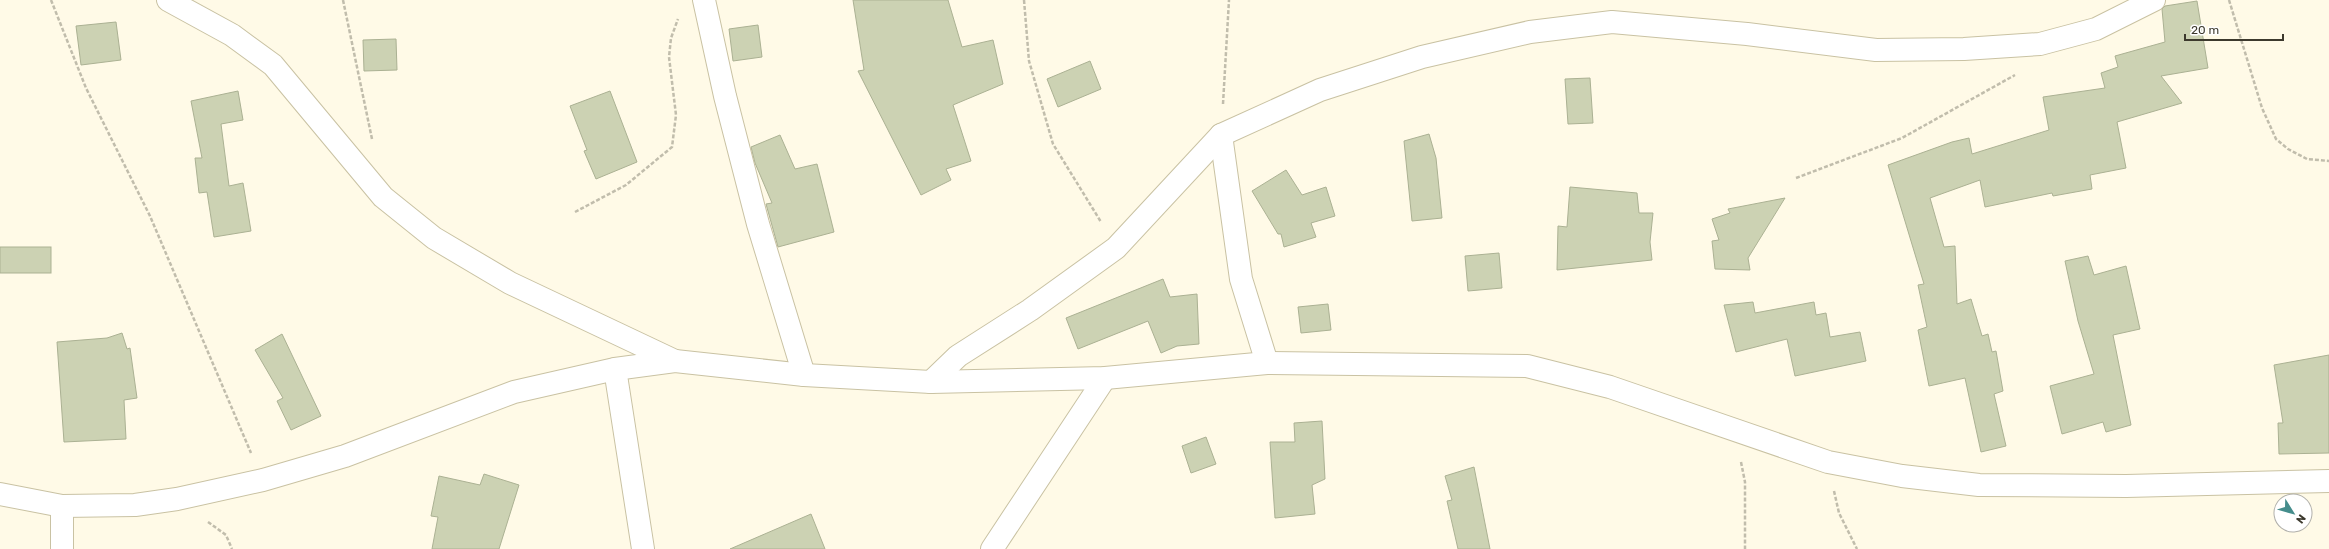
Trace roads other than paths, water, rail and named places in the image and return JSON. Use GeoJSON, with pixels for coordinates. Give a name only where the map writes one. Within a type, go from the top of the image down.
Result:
{"type":"FeatureCollection","features":[{"type":"Feature","properties":{"kind":"street"},"geometry":{"type":"LineString","coordinates":[[168,0],[232,35],[273,65],[383,197],[434,238],[510,283],[675,361]]}},
{"type":"Feature","properties":{"kind":"street"},"geometry":{"type":"LineString","coordinates":[[704,0],[725,96],[758,224],[804,374]]}},
{"type":"Feature","properties":{"kind":"street"},"geometry":{"type":"LineString","coordinates":[[931,382],[958,356],[1030,310],[1116,248],[1221,135],[1328,88],[1422,57],[1530,32],[1612,22],[1747,34],[1876,50],[1964,49],[2040,44],[2096,30],[2154,0]]}},
{"type":"Feature","properties":{"kind":"street"},"geometry":{"type":"LineString","coordinates":[[1221,135],[1241,279],[1267,363]]}},
{"type":"Feature","properties":{"kind":"street"},"geometry":{"type":"LineString","coordinates":[[0,494],[62,506],[135,505],[177,499],[263,480],[345,456],[514,392],[615,369],[675,361],[804,374],[931,382],[1105,378],[1267,363],[1527,366],[1610,387],[1734,428],[1828,462],[1902,476],[1979,485],[2126,486],[2329,481]]}},
{"type":"Feature","properties":{"kind":"street"},"geometry":{"type":"LineString","coordinates":[[615,369],[644,549]]}},
{"type":"Feature","properties":{"kind":"street"},"geometry":{"type":"LineString","coordinates":[[992,549],[1105,378]]}},
{"type":"Feature","properties":{"kind":"street"},"geometry":{"type":"LineString","coordinates":[[62,506],[62,549]]}}]}
